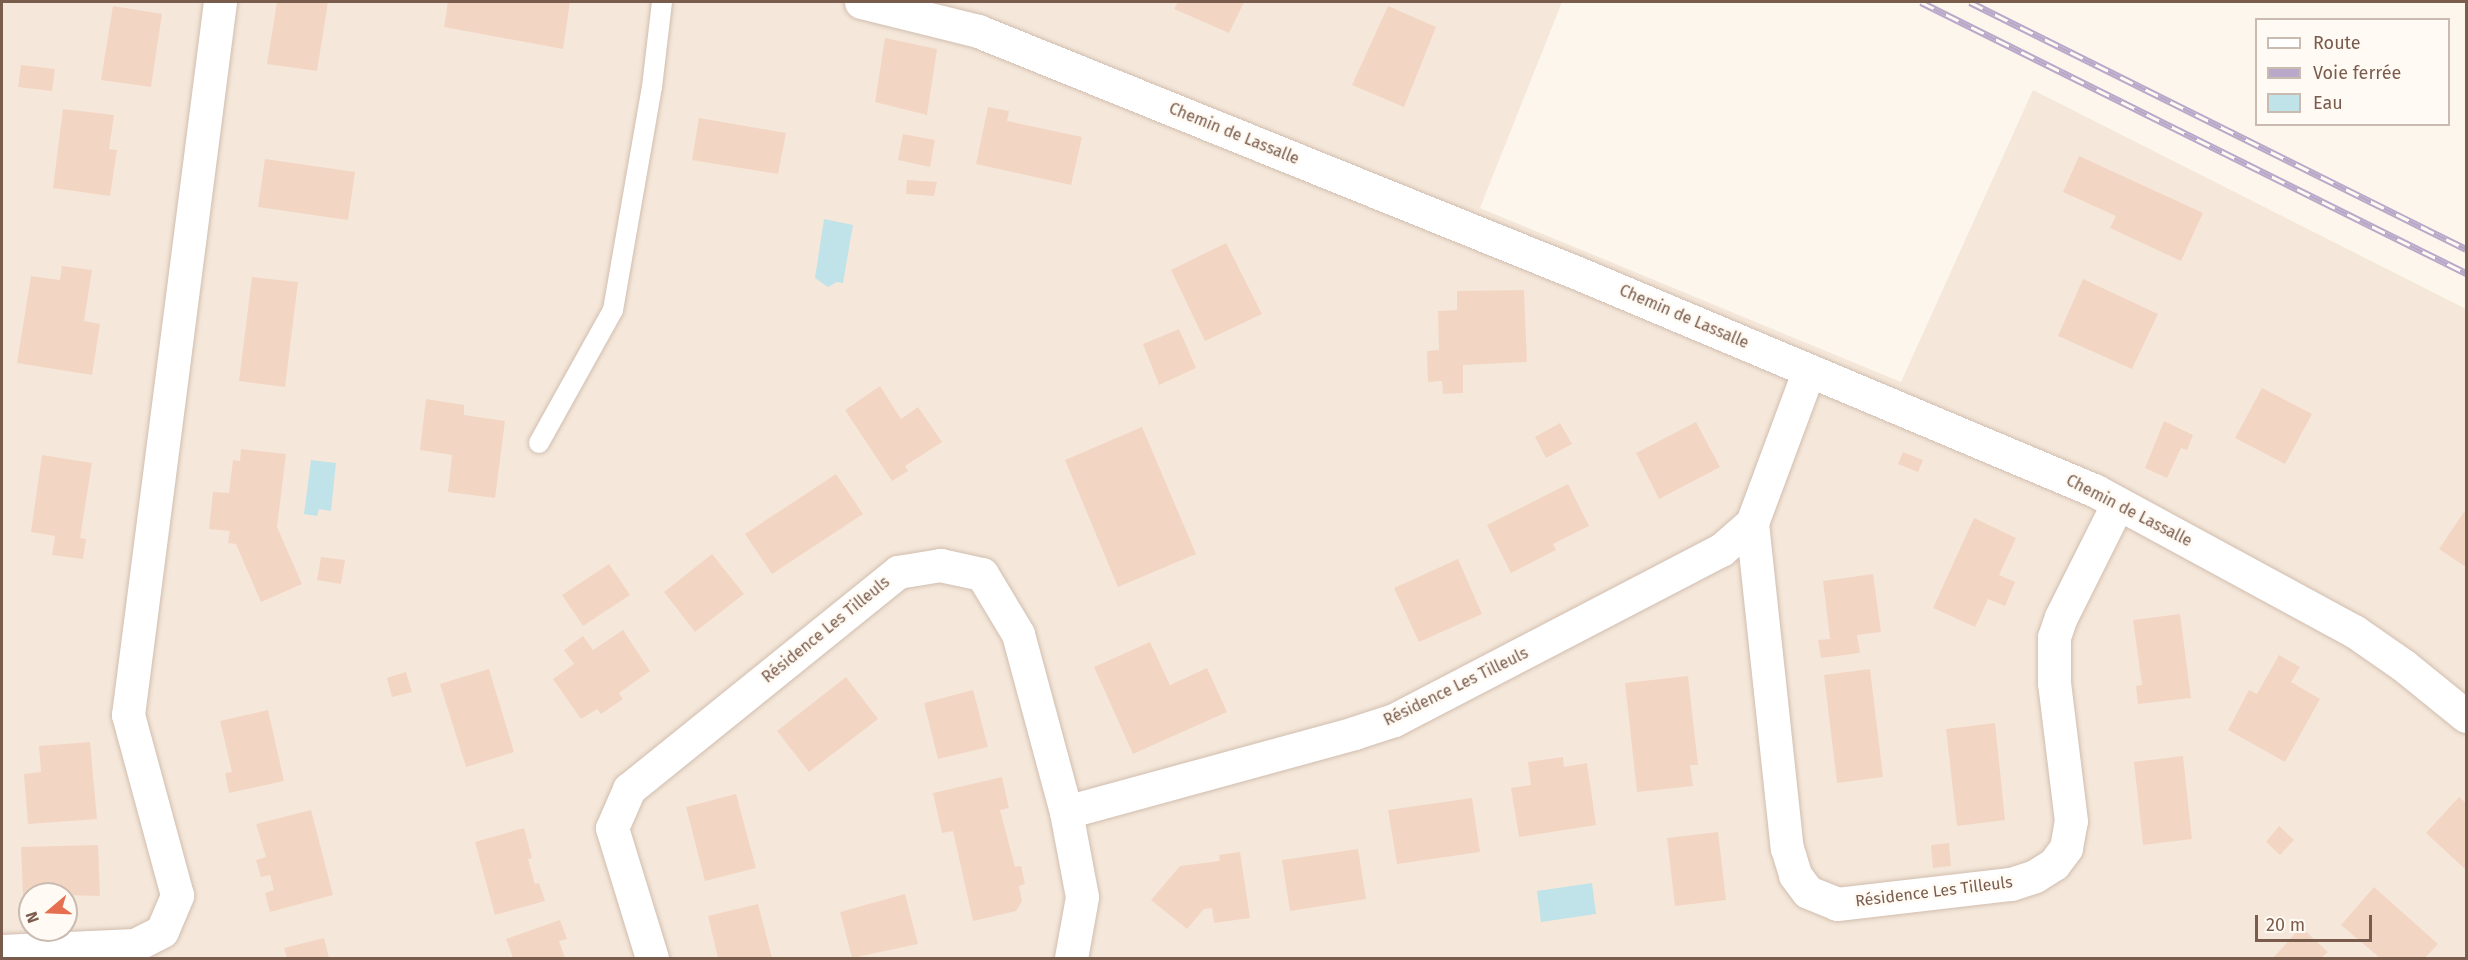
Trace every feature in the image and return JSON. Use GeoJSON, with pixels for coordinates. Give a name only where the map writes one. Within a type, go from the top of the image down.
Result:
{"type":"FeatureCollection","features":[{"type":"Feature","properties":{"kind":"street"},"geometry":{"type":"LineString","coordinates":[[2,951],[135,945],[162,931],[177,895],[128,715],[220,2]]}},
{"type":"Feature","properties":{"kind":"street","name":"Chemin de Lassalle"},"geometry":{"type":"LineString","coordinates":[[861,2],[978,31],[1809,370],[2096,491],[2354,631],[2403,665],[2466,717]]}},
{"type":"Feature","properties":{"kind":"street","name":"Résidence Les Tilleuls"},"geometry":{"type":"LineString","coordinates":[[1809,370],[1752,523],[1787,848],[1795,874],[1808,892],[1837,904],[2011,884],[2035,876],[2054,864],[2066,848],[2071,821],[2054,683],[2054,637],[2061,617],[2118,503]]}},
{"type":"Feature","properties":{"kind":"street","name":"Résidence Les Tilleuls"},"geometry":{"type":"LineString","coordinates":[[1066,812],[1394,720],[1698,563],[1721,550],[1752,523]]}},
{"type":"Feature","properties":{"kind":"street","name":"Résidence Les Tilleuls"},"geometry":{"type":"LineString","coordinates":[[652,958],[612,828],[629,789],[898,572],[940,565],[982,574],[1018,634],[1066,812],[1082,897],[1071,958]]}},
{"type":"Feature","properties":{"kind":"lane"},"geometry":{"type":"LineString","coordinates":[[539,442],[613,310],[652,87],[662,2]]}},
{"type":"Feature","properties":{"kind":"shaded area"},"geometry":{"type":"Polygon","coordinates":[[[2,2],[1562,2],[1480,208],[1901,382],[2033,90],[2466,309],[2466,958],[2,958],[2,2]]]}},
{"type":"Feature","properties":{"kind":"water"},"geometry":{"type":"Polygon","coordinates":[[[824,219],[853,225],[843,283],[837,282],[828,287],[815,278],[824,219]]]}},
{"type":"Feature","properties":{"kind":"water"},"geometry":{"type":"Polygon","coordinates":[[[311,460],[336,463],[331,511],[319,509],[317,516],[304,514],[311,460]]]}},
{"type":"Feature","properties":{"kind":"water"},"geometry":{"type":"Polygon","coordinates":[[[1592,883],[1596,914],[1541,922],[1537,891],[1592,883]]]}},
{"type":"Feature","properties":{"kind":"building"},"geometry":{"type":"Polygon","coordinates":[[[277,2],[328,2],[317,71],[267,64],[277,2]]]}},
{"type":"Feature","properties":{"kind":"building"},"geometry":{"type":"Polygon","coordinates":[[[448,2],[570,2],[563,49],[444,27],[448,2]]]}},
{"type":"Feature","properties":{"kind":"building"},"geometry":{"type":"Polygon","coordinates":[[[1178,2],[1244,2],[1229,33],[1174,9],[1178,2]]]}},
{"type":"Feature","properties":{"kind":"building"},"geometry":{"type":"Polygon","coordinates":[[[113,6],[162,14],[151,87],[101,80],[113,6]]]}},
{"type":"Feature","properties":{"kind":"building"},"geometry":{"type":"Polygon","coordinates":[[[1388,6],[1436,27],[1404,107],[1352,85],[1388,6]]]}},
{"type":"Feature","properties":{"kind":"building"},"geometry":{"type":"Polygon","coordinates":[[[885,38],[937,49],[927,115],[875,102],[885,38]]]}},
{"type":"Feature","properties":{"kind":"building"},"geometry":{"type":"Polygon","coordinates":[[[21,65],[55,69],[52,91],[18,87],[21,65]]]}},
{"type":"Feature","properties":{"kind":"building"},"geometry":{"type":"Polygon","coordinates":[[[988,107],[1009,111],[1007,121],[1082,137],[1071,185],[976,164],[988,107]]]}},
{"type":"Feature","properties":{"kind":"building"},"geometry":{"type":"Polygon","coordinates":[[[63,109],[114,115],[109,149],[117,150],[110,196],[53,188],[63,109]]]}},
{"type":"Feature","properties":{"kind":"building"},"geometry":{"type":"Polygon","coordinates":[[[699,118],[786,133],[778,174],[692,160],[699,118]]]}},
{"type":"Feature","properties":{"kind":"building"},"geometry":{"type":"Polygon","coordinates":[[[903,134],[935,140],[930,167],[898,160],[903,134]]]}},
{"type":"Feature","properties":{"kind":"building"},"geometry":{"type":"Polygon","coordinates":[[[2079,156],[2203,213],[2181,261],[2110,228],[2116,216],[2063,192],[2079,156]]]}},
{"type":"Feature","properties":{"kind":"building"},"geometry":{"type":"Polygon","coordinates":[[[265,159],[355,172],[348,220],[258,207],[265,159]]]}},
{"type":"Feature","properties":{"kind":"building"},"geometry":{"type":"Polygon","coordinates":[[[907,180],[937,182],[934,196],[906,194],[907,180]]]}},
{"type":"Feature","properties":{"kind":"building"},"geometry":{"type":"Polygon","coordinates":[[[1226,243],[1262,314],[1205,341],[1171,270],[1226,243]]]}},
{"type":"Feature","properties":{"kind":"building"},"geometry":{"type":"Polygon","coordinates":[[[62,266],[92,270],[84,321],[100,324],[92,375],[17,363],[31,276],[60,280],[62,266]]]}},
{"type":"Feature","properties":{"kind":"building"},"geometry":{"type":"Polygon","coordinates":[[[252,277],[298,282],[285,387],[239,381],[252,277]]]}},
{"type":"Feature","properties":{"kind":"building"},"geometry":{"type":"Polygon","coordinates":[[[2083,279],[2158,314],[2132,369],[2058,336],[2083,279]]]}},
{"type":"Feature","properties":{"kind":"building"},"geometry":{"type":"Polygon","coordinates":[[[1524,290],[1527,362],[1463,365],[1463,393],[1443,394],[1442,381],[1428,382],[1427,351],[1439,350],[1438,311],[1457,310],[1457,291],[1524,290]]]}},
{"type":"Feature","properties":{"kind":"building"},"geometry":{"type":"Polygon","coordinates":[[[1179,329],[1196,368],[1159,385],[1143,344],[1179,329]]]}},
{"type":"Feature","properties":{"kind":"building"},"geometry":{"type":"Polygon","coordinates":[[[880,386],[901,419],[918,407],[942,442],[905,466],[908,471],[892,481],[845,410],[880,386]]]}},
{"type":"Feature","properties":{"kind":"building"},"geometry":{"type":"Polygon","coordinates":[[[2262,388],[2312,414],[2285,464],[2235,438],[2262,388]]]}},
{"type":"Feature","properties":{"kind":"building"},"geometry":{"type":"Polygon","coordinates":[[[426,399],[464,405],[464,415],[505,421],[495,498],[448,492],[452,455],[420,450],[426,399]]]}},
{"type":"Feature","properties":{"kind":"building"},"geometry":{"type":"Polygon","coordinates":[[[2164,421],[2193,435],[2187,450],[2181,448],[2167,478],[2145,468],[2164,421]]]}},
{"type":"Feature","properties":{"kind":"building"},"geometry":{"type":"Polygon","coordinates":[[[1696,422],[1720,467],[1659,499],[1636,453],[1696,422]]]}},
{"type":"Feature","properties":{"kind":"building"},"geometry":{"type":"Polygon","coordinates":[[[1560,423],[1572,444],[1546,458],[1535,437],[1560,423]]]}},
{"type":"Feature","properties":{"kind":"building"},"geometry":{"type":"Polygon","coordinates":[[[1142,427],[1196,554],[1118,587],[1065,460],[1142,427]]]}},
{"type":"Feature","properties":{"kind":"building"},"geometry":{"type":"Polygon","coordinates":[[[241,449],[286,454],[277,527],[302,584],[261,602],[236,544],[228,543],[230,531],[209,529],[213,492],[229,493],[233,460],[240,461],[241,449]]]}},
{"type":"Feature","properties":{"kind":"building"},"geometry":{"type":"Polygon","coordinates":[[[1903,452],[1923,460],[1918,472],[1898,464],[1903,452]]]}},
{"type":"Feature","properties":{"kind":"building"},"geometry":{"type":"Polygon","coordinates":[[[42,455],[92,463],[80,538],[86,539],[83,559],[52,555],[55,536],[31,532],[42,455]]]}},
{"type":"Feature","properties":{"kind":"building"},"geometry":{"type":"Polygon","coordinates":[[[836,474],[863,514],[772,574],[745,534],[836,474]]]}},
{"type":"Feature","properties":{"kind":"building"},"geometry":{"type":"Polygon","coordinates":[[[1568,484],[1589,526],[1553,544],[1556,550],[1511,573],[1487,525],[1568,484]]]}},
{"type":"Feature","properties":{"kind":"building"},"geometry":{"type":"Polygon","coordinates":[[[2464,512],[2466,514],[2466,567],[2439,549],[2464,512]]]}},
{"type":"Feature","properties":{"kind":"building"},"geometry":{"type":"Polygon","coordinates":[[[1974,518],[2016,538],[1999,575],[2015,582],[2005,606],[1988,599],[1975,627],[1933,608],[1974,518]]]}},
{"type":"Feature","properties":{"kind":"building"},"geometry":{"type":"Polygon","coordinates":[[[712,554],[744,594],[695,632],[664,592],[712,554]]]}},
{"type":"Feature","properties":{"kind":"building"},"geometry":{"type":"Polygon","coordinates":[[[321,557],[345,560],[341,584],[317,580],[321,557]]]}},
{"type":"Feature","properties":{"kind":"building"},"geometry":{"type":"Polygon","coordinates":[[[1458,559],[1482,614],[1419,642],[1394,588],[1458,559]]]}},
{"type":"Feature","properties":{"kind":"building"},"geometry":{"type":"Polygon","coordinates":[[[609,564],[630,595],[583,626],[562,595],[609,564]]]}},
{"type":"Feature","properties":{"kind":"building"},"geometry":{"type":"Polygon","coordinates":[[[1873,574],[1881,632],[1857,635],[1860,653],[1821,658],[1818,640],[1830,639],[1823,581],[1873,574]]]}},
{"type":"Feature","properties":{"kind":"building"},"geometry":{"type":"Polygon","coordinates":[[[2180,614],[2191,698],[2138,704],[2136,686],[2142,685],[2133,620],[2180,614]]]}},
{"type":"Feature","properties":{"kind":"building"},"geometry":{"type":"Polygon","coordinates":[[[623,630],[650,671],[619,693],[623,699],[601,714],[597,709],[581,719],[553,679],[574,664],[564,650],[583,636],[593,650],[623,630]]]}},
{"type":"Feature","properties":{"kind":"building"},"geometry":{"type":"Polygon","coordinates":[[[1150,642],[1170,685],[1207,668],[1227,712],[1133,754],[1094,667],[1150,642]]]}},
{"type":"Feature","properties":{"kind":"building"},"geometry":{"type":"Polygon","coordinates":[[[2279,655],[2300,667],[2291,682],[2320,699],[2285,762],[2228,730],[2249,690],[2257,694],[2279,655]]]}},
{"type":"Feature","properties":{"kind":"building"},"geometry":{"type":"Polygon","coordinates":[[[489,669],[514,752],[466,767],[440,684],[489,669]]]}},
{"type":"Feature","properties":{"kind":"building"},"geometry":{"type":"Polygon","coordinates":[[[1870,669],[1883,777],[1837,783],[1824,675],[1870,669]]]}},
{"type":"Feature","properties":{"kind":"building"},"geometry":{"type":"Polygon","coordinates":[[[406,672],[412,692],[392,697],[387,678],[406,672]]]}},
{"type":"Feature","properties":{"kind":"building"},"geometry":{"type":"Polygon","coordinates":[[[1688,676],[1698,765],[1690,765],[1693,786],[1637,792],[1625,683],[1688,676]]]}},
{"type":"Feature","properties":{"kind":"building"},"geometry":{"type":"Polygon","coordinates":[[[846,677],[878,719],[809,772],[777,731],[846,677]]]}},
{"type":"Feature","properties":{"kind":"building"},"geometry":{"type":"Polygon","coordinates":[[[973,690],[988,747],[938,759],[924,703],[973,690]]]}},
{"type":"Feature","properties":{"kind":"building"},"geometry":{"type":"Polygon","coordinates":[[[268,710],[284,781],[229,793],[225,773],[232,772],[220,721],[268,710]]]}},
{"type":"Feature","properties":{"kind":"building"},"geometry":{"type":"Polygon","coordinates":[[[1995,723],[2005,820],[1957,826],[1946,729],[1995,723]]]}},
{"type":"Feature","properties":{"kind":"building"},"geometry":{"type":"Polygon","coordinates":[[[90,742],[97,819],[28,824],[24,774],[41,772],[39,746],[90,742]]]}},
{"type":"Feature","properties":{"kind":"building"},"geometry":{"type":"Polygon","coordinates":[[[2183,756],[2192,839],[2143,845],[2134,762],[2183,756]]]}},
{"type":"Feature","properties":{"kind":"building"},"geometry":{"type":"Polygon","coordinates":[[[1563,757],[1564,767],[1587,763],[1596,825],[1519,837],[1511,788],[1531,785],[1528,762],[1563,757]]]}},
{"type":"Feature","properties":{"kind":"building"},"geometry":{"type":"Polygon","coordinates":[[[1002,777],[1009,808],[1000,810],[1015,867],[1021,866],[1025,884],[1019,886],[1022,901],[1016,911],[973,921],[953,831],[942,833],[933,793],[1002,777]]]}},
{"type":"Feature","properties":{"kind":"building"},"geometry":{"type":"Polygon","coordinates":[[[736,794],[756,868],[705,881],[686,807],[736,794]]]}},
{"type":"Feature","properties":{"kind":"building"},"geometry":{"type":"Polygon","coordinates":[[[2459,797],[2466,803],[2466,870],[2426,833],[2459,797]]]}},
{"type":"Feature","properties":{"kind":"building"},"geometry":{"type":"Polygon","coordinates":[[[1472,798],[1480,852],[1397,864],[1388,810],[1472,798]]]}},
{"type":"Feature","properties":{"kind":"building"},"geometry":{"type":"Polygon","coordinates":[[[311,810],[333,895],[270,912],[265,893],[274,890],[270,875],[261,877],[256,860],[266,857],[256,824],[311,810]]]}},
{"type":"Feature","properties":{"kind":"building"},"geometry":{"type":"Polygon","coordinates":[[[2279,826],[2294,840],[2280,855],[2266,842],[2279,826]]]}},
{"type":"Feature","properties":{"kind":"building"},"geometry":{"type":"Polygon","coordinates":[[[524,828],[532,858],[528,859],[535,884],[539,883],[545,901],[495,915],[475,842],[524,828]]]}},
{"type":"Feature","properties":{"kind":"building"},"geometry":{"type":"Polygon","coordinates":[[[1718,832],[1726,900],[1675,906],[1667,838],[1718,832]]]}},
{"type":"Feature","properties":{"kind":"building"},"geometry":{"type":"Polygon","coordinates":[[[1949,843],[1951,866],[1933,868],[1931,845],[1949,843]]]}},
{"type":"Feature","properties":{"kind":"building"},"geometry":{"type":"Polygon","coordinates":[[[98,845],[100,896],[78,895],[78,882],[22,882],[21,847],[98,845]]]}},
{"type":"Feature","properties":{"kind":"building"},"geometry":{"type":"Polygon","coordinates":[[[1358,849],[1366,899],[1290,911],[1282,860],[1358,849]]]}},
{"type":"Feature","properties":{"kind":"building"},"geometry":{"type":"Polygon","coordinates":[[[1240,852],[1250,918],[1214,923],[1212,908],[1204,909],[1187,929],[1151,900],[1180,866],[1220,861],[1219,855],[1240,852]]]}},
{"type":"Feature","properties":{"kind":"building"},"geometry":{"type":"Polygon","coordinates":[[[2374,887],[2438,944],[2425,958],[2380,958],[2341,925],[2374,887]]]}},
{"type":"Feature","properties":{"kind":"building"},"geometry":{"type":"Polygon","coordinates":[[[905,894],[918,944],[852,958],[840,912],[905,894]]]}},
{"type":"Feature","properties":{"kind":"building"},"geometry":{"type":"Polygon","coordinates":[[[758,904],[772,958],[718,958],[708,916],[758,904]]]}},
{"type":"Feature","properties":{"kind":"building"},"geometry":{"type":"Polygon","coordinates":[[[560,920],[567,939],[559,941],[565,958],[513,958],[506,939],[560,920]]]}},
{"type":"Feature","properties":{"kind":"building"},"geometry":{"type":"Polygon","coordinates":[[[2301,927],[2328,952],[2321,958],[2273,958],[2301,927]]]}},
{"type":"Feature","properties":{"kind":"building"},"geometry":{"type":"Polygon","coordinates":[[[324,938],[329,958],[287,958],[284,948],[324,938]]]}},
{"type":"Feature","properties":{"kind":"railway"},"geometry":{"type":"LineString","coordinates":[[1921,2],[2466,273]]}},
{"type":"Feature","properties":{"kind":"railway"},"geometry":{"type":"LineString","coordinates":[[1970,2],[2466,249]]}}]}
